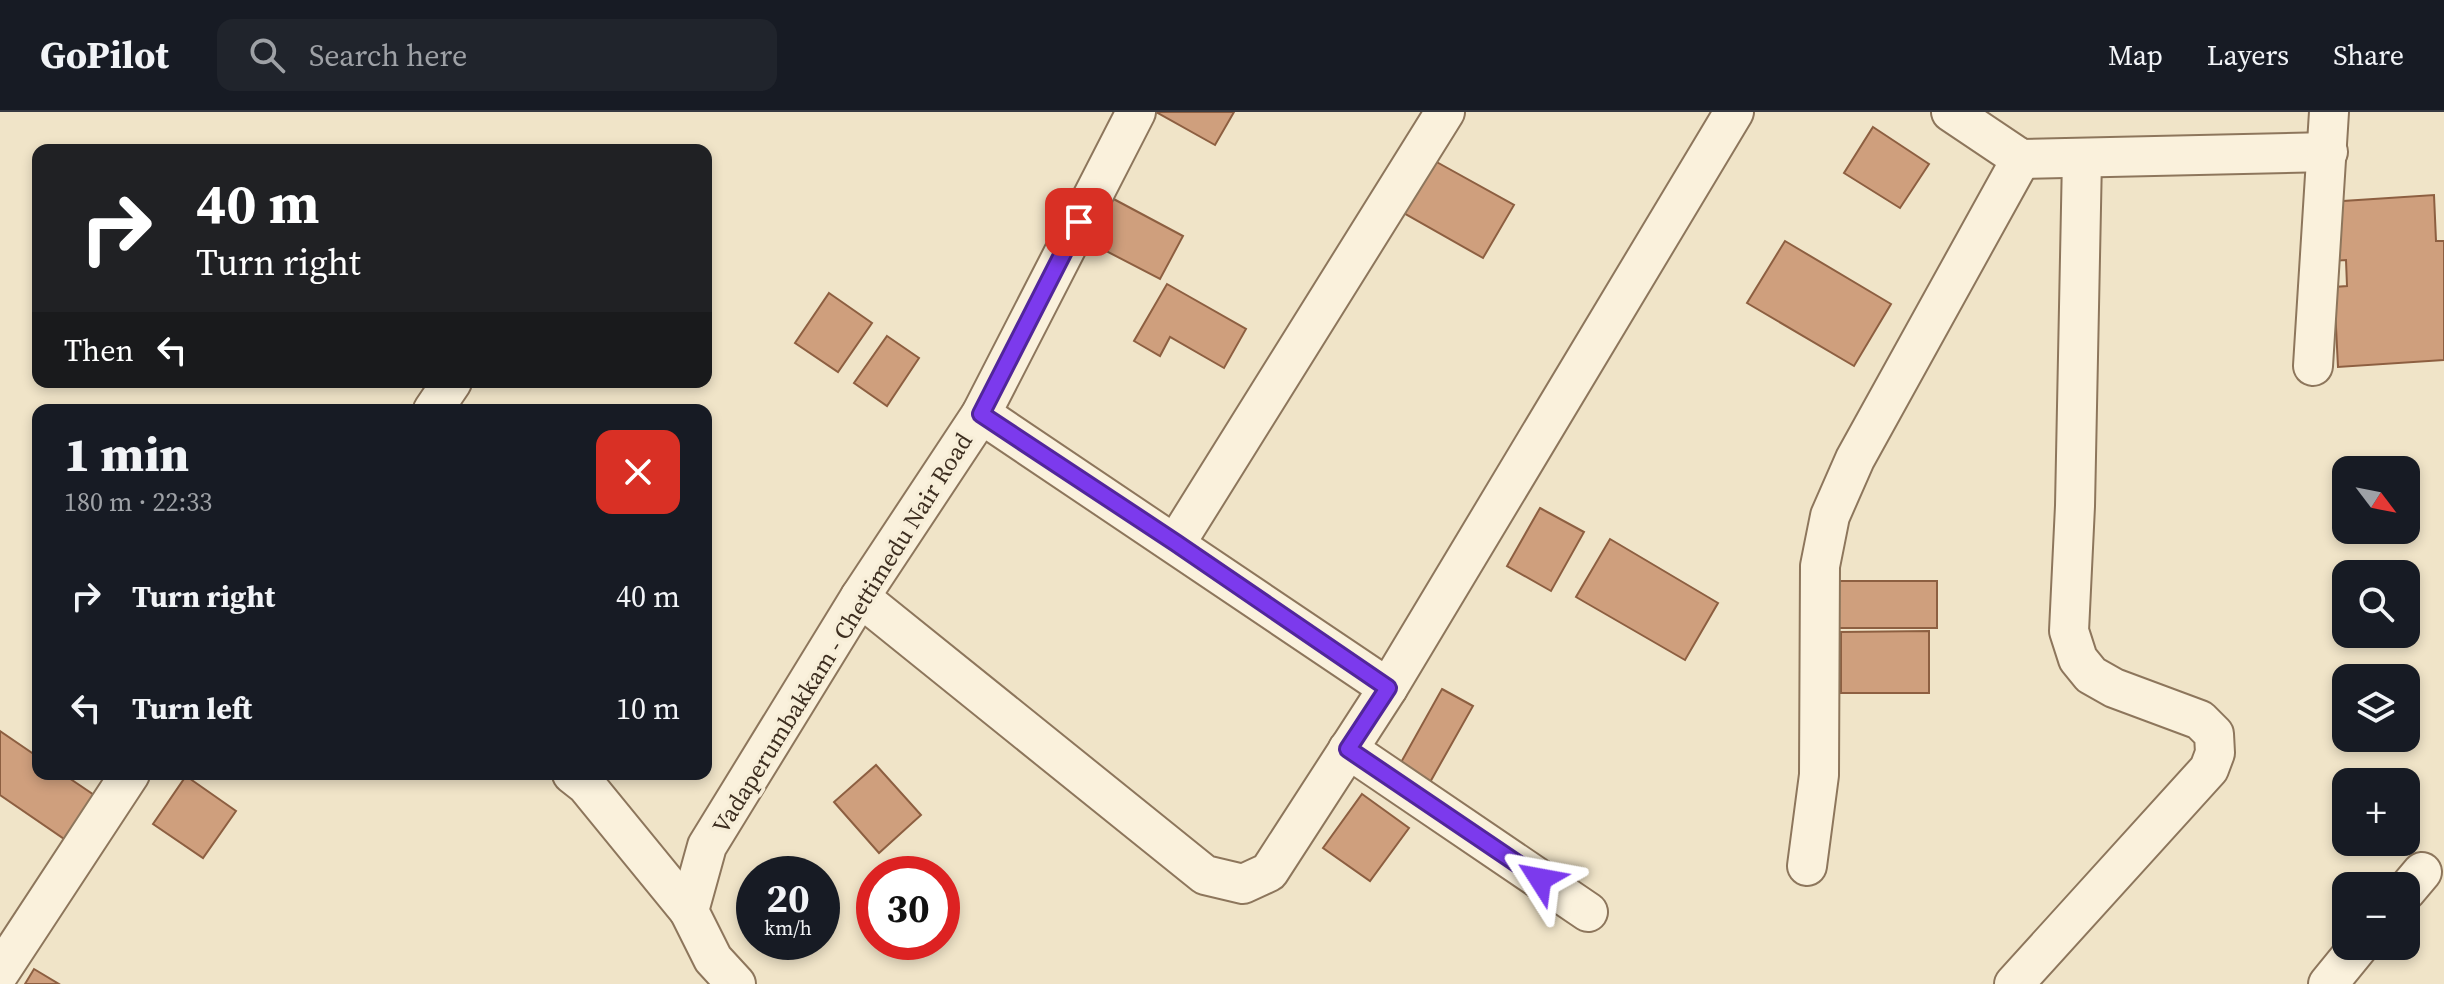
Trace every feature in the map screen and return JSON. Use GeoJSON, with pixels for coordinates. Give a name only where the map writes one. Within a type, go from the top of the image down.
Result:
{"type":"FeatureCollection","features":[{"type":"Feature","properties":{"kind":"street","name":"Vadaperumbakkam - Chettimedu Nair Road"},"geometry":{"type":"LineString","coordinates":[[689,911],[707,846],[860,597],[981,414],[1136,112]]}},
{"type":"Feature","properties":{"kind":"street"},"geometry":{"type":"LineString","coordinates":[[1176,543],[1445,112]]}},
{"type":"Feature","properties":{"kind":"street"},"geometry":{"type":"LineString","coordinates":[[860,597],[1205,875],[1243,884],[1269,872],[1388,688],[1734,112]]}},
{"type":"Feature","properties":{"kind":"street"},"geometry":{"type":"LineString","coordinates":[[1951,112],[2021,159],[2328,152]]}},
{"type":"Feature","properties":{"kind":"street"},"geometry":{"type":"LineString","coordinates":[[2313,366],[2329,112]]}},
{"type":"Feature","properties":{"kind":"street"},"geometry":{"type":"LineString","coordinates":[[2014,984],[2209,769],[2215,753],[2214,734],[2200,720],[2114,688],[2091,675],[2078,659],[2069,631],[2075,506],[2082,158]]}},
{"type":"Feature","properties":{"kind":"street"},"geometry":{"type":"LineString","coordinates":[[1807,866],[1819,775],[1820,566],[1830,516],[1855,459],[2021,159]]}},
{"type":"Feature","properties":{"kind":"street"},"geometry":{"type":"LineString","coordinates":[[981,414],[1388,688]]}},
{"type":"Feature","properties":{"kind":"street"},"geometry":{"type":"LineString","coordinates":[[1348,749],[1588,912]]}},
{"type":"Feature","properties":{"kind":"street"},"geometry":{"type":"LineString","coordinates":[[0,972],[126,780]]}},
{"type":"Feature","properties":{"kind":"street"},"geometry":{"type":"LineString","coordinates":[[580,780],[689,911],[713,959],[736,984]]}},
{"type":"Feature","properties":{"kind":"street"},"geometry":{"type":"LineString","coordinates":[[2328,984],[2348,960]]}},
{"type":"Feature","properties":{"kind":"building"},"geometry":{"type":"Polygon","coordinates":[[[1156,112],[1234,112],[1215,145],[1156,112]]]}},
{"type":"Feature","properties":{"kind":"building"},"geometry":{"type":"Polygon","coordinates":[[[1873,127],[1929,164],[1900,208],[1844,173],[1873,127]]]}},
{"type":"Feature","properties":{"kind":"building"},"geometry":{"type":"Polygon","coordinates":[[[1424,155],[1514,205],[1483,258],[1395,208],[1424,155]]]}},
{"type":"Feature","properties":{"kind":"building"},"geometry":{"type":"Polygon","coordinates":[[[2434,195],[2436,241],[2444,241],[2444,360],[2338,367],[2334,287],[2347,286],[2346,260],[2332,261],[2328,202],[2434,195]]]}},
{"type":"Feature","properties":{"kind":"building"},"geometry":{"type":"Polygon","coordinates":[[[1108,196],[1183,236],[1160,279],[1085,240],[1108,196]]]}},
{"type":"Feature","properties":{"kind":"building"},"geometry":{"type":"Polygon","coordinates":[[[1785,241],[1891,304],[1854,366],[1747,303],[1785,241]]]}},
{"type":"Feature","properties":{"kind":"building"},"geometry":{"type":"Polygon","coordinates":[[[1167,284],[1246,329],[1224,368],[1170,337],[1160,356],[1134,341],[1167,284]]]}},
{"type":"Feature","properties":{"kind":"building"},"geometry":{"type":"Polygon","coordinates":[[[829,293],[872,323],[838,372],[795,343],[829,293]]]}},
{"type":"Feature","properties":{"kind":"building"},"geometry":{"type":"Polygon","coordinates":[[[887,336],[919,358],[887,406],[854,383],[887,336]]]}},
{"type":"Feature","properties":{"kind":"building"},"geometry":{"type":"Polygon","coordinates":[[[1540,508],[1584,532],[1551,591],[1507,566],[1540,508]]]}},
{"type":"Feature","properties":{"kind":"building"},"geometry":{"type":"Polygon","coordinates":[[[1610,539],[1718,603],[1685,660],[1576,597],[1610,539]]]}},
{"type":"Feature","properties":{"kind":"building"},"geometry":{"type":"Polygon","coordinates":[[[1834,581],[1937,581],[1937,628],[1834,628],[1834,581]]]}},
{"type":"Feature","properties":{"kind":"building"},"geometry":{"type":"Polygon","coordinates":[[[1929,631],[1929,693],[1841,693],[1841,632],[1929,631]]]}},
{"type":"Feature","properties":{"kind":"building"},"geometry":{"type":"Polygon","coordinates":[[[1442,689],[1473,706],[1429,784],[1399,766],[1442,689]]]}},
{"type":"Feature","properties":{"kind":"building"},"geometry":{"type":"Polygon","coordinates":[[[0,731],[32,753],[32,780],[72,780],[103,801],[73,845],[0,795],[0,731]]]}},
{"type":"Feature","properties":{"kind":"building"},"geometry":{"type":"Polygon","coordinates":[[[876,765],[921,815],[879,853],[834,802],[876,765]]]}},
{"type":"Feature","properties":{"kind":"building"},"geometry":{"type":"Polygon","coordinates":[[[183,780],[192,780],[236,811],[203,858],[153,824],[183,780]]]}},
{"type":"Feature","properties":{"kind":"building"},"geometry":{"type":"Polygon","coordinates":[[[1362,794],[1409,828],[1370,881],[1323,848],[1362,794]]]}},
{"type":"Feature","properties":{"kind":"building"},"geometry":{"type":"Polygon","coordinates":[[[34,969],[59,984],[25,984],[34,969]]]}},
{"type":"Feature","properties":{"kind":"route"},"geometry":{"type":"LineString","coordinates":[[1079,222],[981,414],[1388,688],[1348,749],[1540,879]]}}]}
